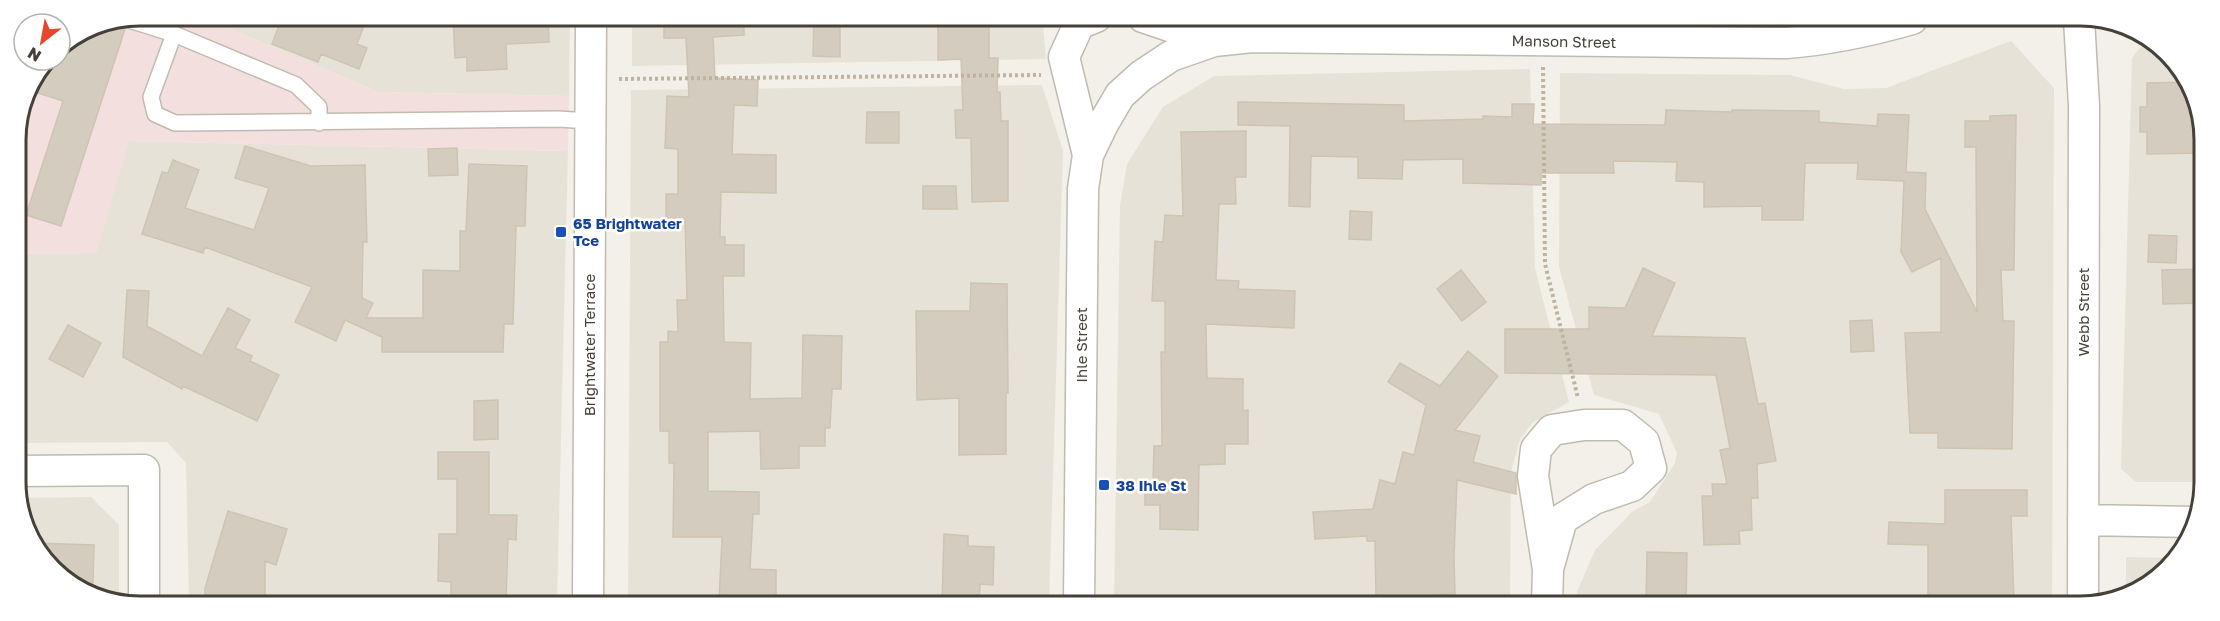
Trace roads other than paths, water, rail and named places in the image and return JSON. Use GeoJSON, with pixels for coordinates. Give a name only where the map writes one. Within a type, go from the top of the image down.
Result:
{"type":"FeatureCollection","features":[{"type":"Feature","properties":{"kind":"street","name":"Brightwater Terrace"},"geometry":{"type":"LineString","coordinates":[[588,596],[591,26]]}},
{"type":"Feature","properties":{"kind":"street"},"geometry":{"type":"LineString","coordinates":[[1078,26],[1064,57],[1088,154]]}},
{"type":"Feature","properties":{"kind":"street"},"geometry":{"type":"LineString","coordinates":[[1170,26],[1214,41]]}},
{"type":"Feature","properties":{"kind":"street","name":"Manson Street"},"geometry":{"type":"LineString","coordinates":[[1120,95],[1141,76],[1171,56],[1214,41],[1252,37],[1785,43],[1827,40],[1889,26]]}},
{"type":"Feature","properties":{"kind":"street","name":"Webb Street"},"geometry":{"type":"LineString","coordinates":[[2079,26],[2084,106],[2083,595]]}},
{"type":"Feature","properties":{"kind":"street","name":"Ihle Street"},"geometry":{"type":"LineString","coordinates":[[1079,596],[1083,189],[1088,154],[1120,95]]}},
{"type":"Feature","properties":{"kind":"street"},"geometry":{"type":"LineString","coordinates":[[1547,595],[1548,569],[1533,476],[1536,449],[1552,430],[1584,425],[1623,425],[1644,442],[1651,468],[1632,486],[1594,499],[1563,519],[1548,569]]}},
{"type":"Feature","properties":{"kind":"street"},"geometry":{"type":"LineString","coordinates":[[26,471],[144,470],[144,596]]}},
{"type":"Feature","properties":{"kind":"street"},"geometry":{"type":"LineString","coordinates":[[2083,520],[2187,522]]}},
{"type":"Feature","properties":{"kind":"lane"},"geometry":{"type":"LineString","coordinates":[[148,26],[174,34],[296,85],[319,106],[319,123]]}},
{"type":"Feature","properties":{"kind":"lane"},"geometry":{"type":"LineString","coordinates":[[174,34],[151,97],[155,114],[175,123],[558,119],[590,121]]}},
{"type":"Feature","properties":{"kind":"place","name":"65 Brightwater Tce"},"geometry":{"type":"Point","coordinates":[561,232]}},
{"type":"Feature","properties":{"kind":"place","name":"38 Ihle St"},"geometry":{"type":"Point","coordinates":[1104,485]}}]}
